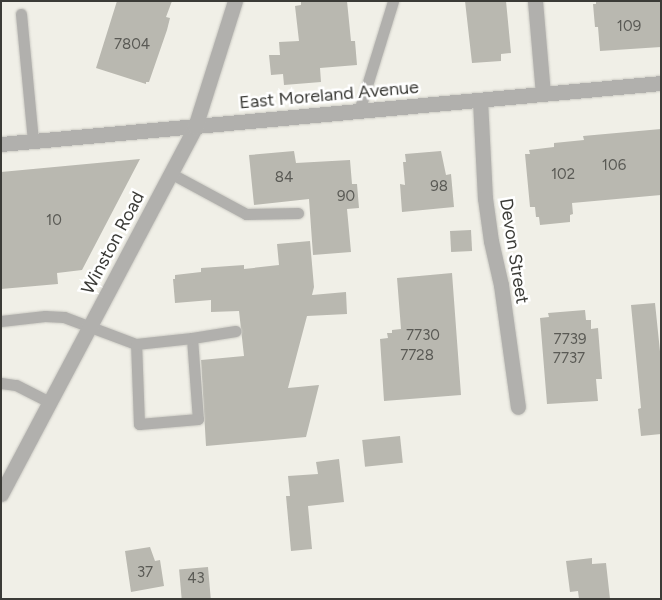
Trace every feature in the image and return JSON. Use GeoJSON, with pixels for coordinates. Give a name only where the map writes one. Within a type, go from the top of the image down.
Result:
{"type":"FeatureCollection","features":[{"type":"Feature","properties":{"kind":"street","name":"Winston Road"},"geometry":{"type":"LineString","coordinates":[[1,494],[172,174],[195,127],[236,1]]}},
{"type":"Feature","properties":{"kind":"street"},"geometry":{"type":"LineString","coordinates":[[535,1],[543,94]]}},
{"type":"Feature","properties":{"kind":"street","name":"East Moreland Avenue"},"geometry":{"type":"LineString","coordinates":[[1,144],[661,83]]}},
{"type":"Feature","properties":{"kind":"street","name":"Devon Street"},"geometry":{"type":"LineString","coordinates":[[480,100],[485,198],[491,241],[502,285],[518,407]]}},
{"type":"Feature","properties":{"kind":"lane"},"geometry":{"type":"LineString","coordinates":[[359,111],[393,1]]}},
{"type":"Feature","properties":{"kind":"lane"},"geometry":{"type":"LineString","coordinates":[[21,14],[33,141]]}},
{"type":"Feature","properties":{"kind":"lane"},"geometry":{"type":"LineString","coordinates":[[172,174],[246,214],[298,213]]}},
{"type":"Feature","properties":{"kind":"lane"},"geometry":{"type":"LineString","coordinates":[[1,321],[58,316],[136,344],[235,331]]}},
{"type":"Feature","properties":{"kind":"lane"},"geometry":{"type":"LineString","coordinates":[[136,344],[139,424],[198,419],[192,338]]}},
{"type":"Feature","properties":{"kind":"lane"},"geometry":{"type":"LineString","coordinates":[[1,384],[16,385],[50,402]]}},
{"type":"Feature","properties":{"kind":"building"},"geometry":{"type":"Polygon","coordinates":[[[117,1],[172,1],[166,17],[170,18],[167,30],[149,82],[146,82],[146,84],[96,68],[117,1]]]}},
{"type":"Feature","properties":{"kind":"building"},"geometry":{"type":"Polygon","coordinates":[[[301,1],[347,1],[351,41],[355,41],[357,65],[320,68],[321,82],[284,85],[283,74],[271,75],[269,55],[280,55],[279,42],[299,41],[295,6],[301,5],[301,1]]]}},
{"type":"Feature","properties":{"kind":"building"},"geometry":{"type":"Polygon","coordinates":[[[465,1],[506,1],[511,53],[501,54],[501,61],[472,63],[465,1]]]}},
{"type":"Feature","properties":{"kind":"building"},"geometry":{"type":"Polygon","coordinates":[[[596,1],[661,1],[661,47],[600,51],[598,27],[595,27],[593,4],[596,4],[596,1]]]}},
{"type":"Feature","properties":{"kind":"building"},"geometry":{"type":"Polygon","coordinates":[[[661,129],[661,195],[572,203],[573,214],[570,215],[570,222],[540,225],[539,217],[536,217],[535,207],[530,207],[525,154],[530,154],[529,150],[554,147],[554,143],[584,140],[583,136],[661,129]]]}},
{"type":"Feature","properties":{"kind":"building"},"geometry":{"type":"Polygon","coordinates":[[[294,151],[296,163],[350,160],[352,184],[357,184],[359,208],[347,209],[351,252],[313,255],[309,199],[254,205],[249,155],[294,151]]]}},
{"type":"Feature","properties":{"kind":"building"},"geometry":{"type":"Polygon","coordinates":[[[441,151],[446,175],[451,174],[454,207],[402,212],[400,184],[405,185],[403,162],[406,162],[405,154],[441,151]]]}},
{"type":"Feature","properties":{"kind":"building"},"geometry":{"type":"Polygon","coordinates":[[[140,159],[82,270],[57,273],[58,284],[1,289],[1,172],[140,159]]]}},
{"type":"Feature","properties":{"kind":"building"},"geometry":{"type":"Polygon","coordinates":[[[471,230],[472,251],[451,252],[450,231],[471,230]]]}},
{"type":"Feature","properties":{"kind":"building"},"geometry":{"type":"Polygon","coordinates":[[[310,241],[314,287],[312,295],[346,292],[347,314],[307,316],[288,388],[319,385],[306,437],[206,446],[201,360],[244,356],[239,311],[211,312],[211,300],[175,303],[173,279],[175,279],[175,275],[201,272],[201,268],[244,265],[244,269],[279,265],[277,244],[310,241]]]}},
{"type":"Feature","properties":{"kind":"building"},"geometry":{"type":"Polygon","coordinates":[[[452,273],[461,395],[384,401],[380,339],[388,338],[387,333],[392,333],[392,330],[401,329],[397,278],[452,273]]]}},
{"type":"Feature","properties":{"kind":"building"},"geometry":{"type":"Polygon","coordinates":[[[655,303],[661,361],[661,434],[641,436],[638,409],[641,408],[631,305],[655,303]]]}},
{"type":"Feature","properties":{"kind":"building"},"geometry":{"type":"Polygon","coordinates":[[[585,310],[586,320],[591,320],[591,329],[598,328],[602,379],[596,379],[598,401],[547,404],[540,318],[549,317],[548,313],[585,310]]]}},
{"type":"Feature","properties":{"kind":"building"},"geometry":{"type":"Polygon","coordinates":[[[400,436],[403,463],[365,467],[362,440],[400,436]]]}},
{"type":"Feature","properties":{"kind":"building"},"geometry":{"type":"Polygon","coordinates":[[[339,459],[344,502],[308,506],[312,549],[291,551],[286,496],[290,496],[288,476],[318,474],[316,462],[339,459]]]}},
{"type":"Feature","properties":{"kind":"building"},"geometry":{"type":"Polygon","coordinates":[[[150,547],[155,561],[160,560],[164,586],[131,592],[125,551],[150,547]]]}},
{"type":"Feature","properties":{"kind":"building"},"geometry":{"type":"Polygon","coordinates":[[[592,558],[592,564],[606,563],[610,599],[579,599],[578,591],[570,592],[566,561],[592,558]]]}},
{"type":"Feature","properties":{"kind":"building"},"geometry":{"type":"Polygon","coordinates":[[[208,567],[211,599],[182,599],[179,570],[208,567]]]}}]}
